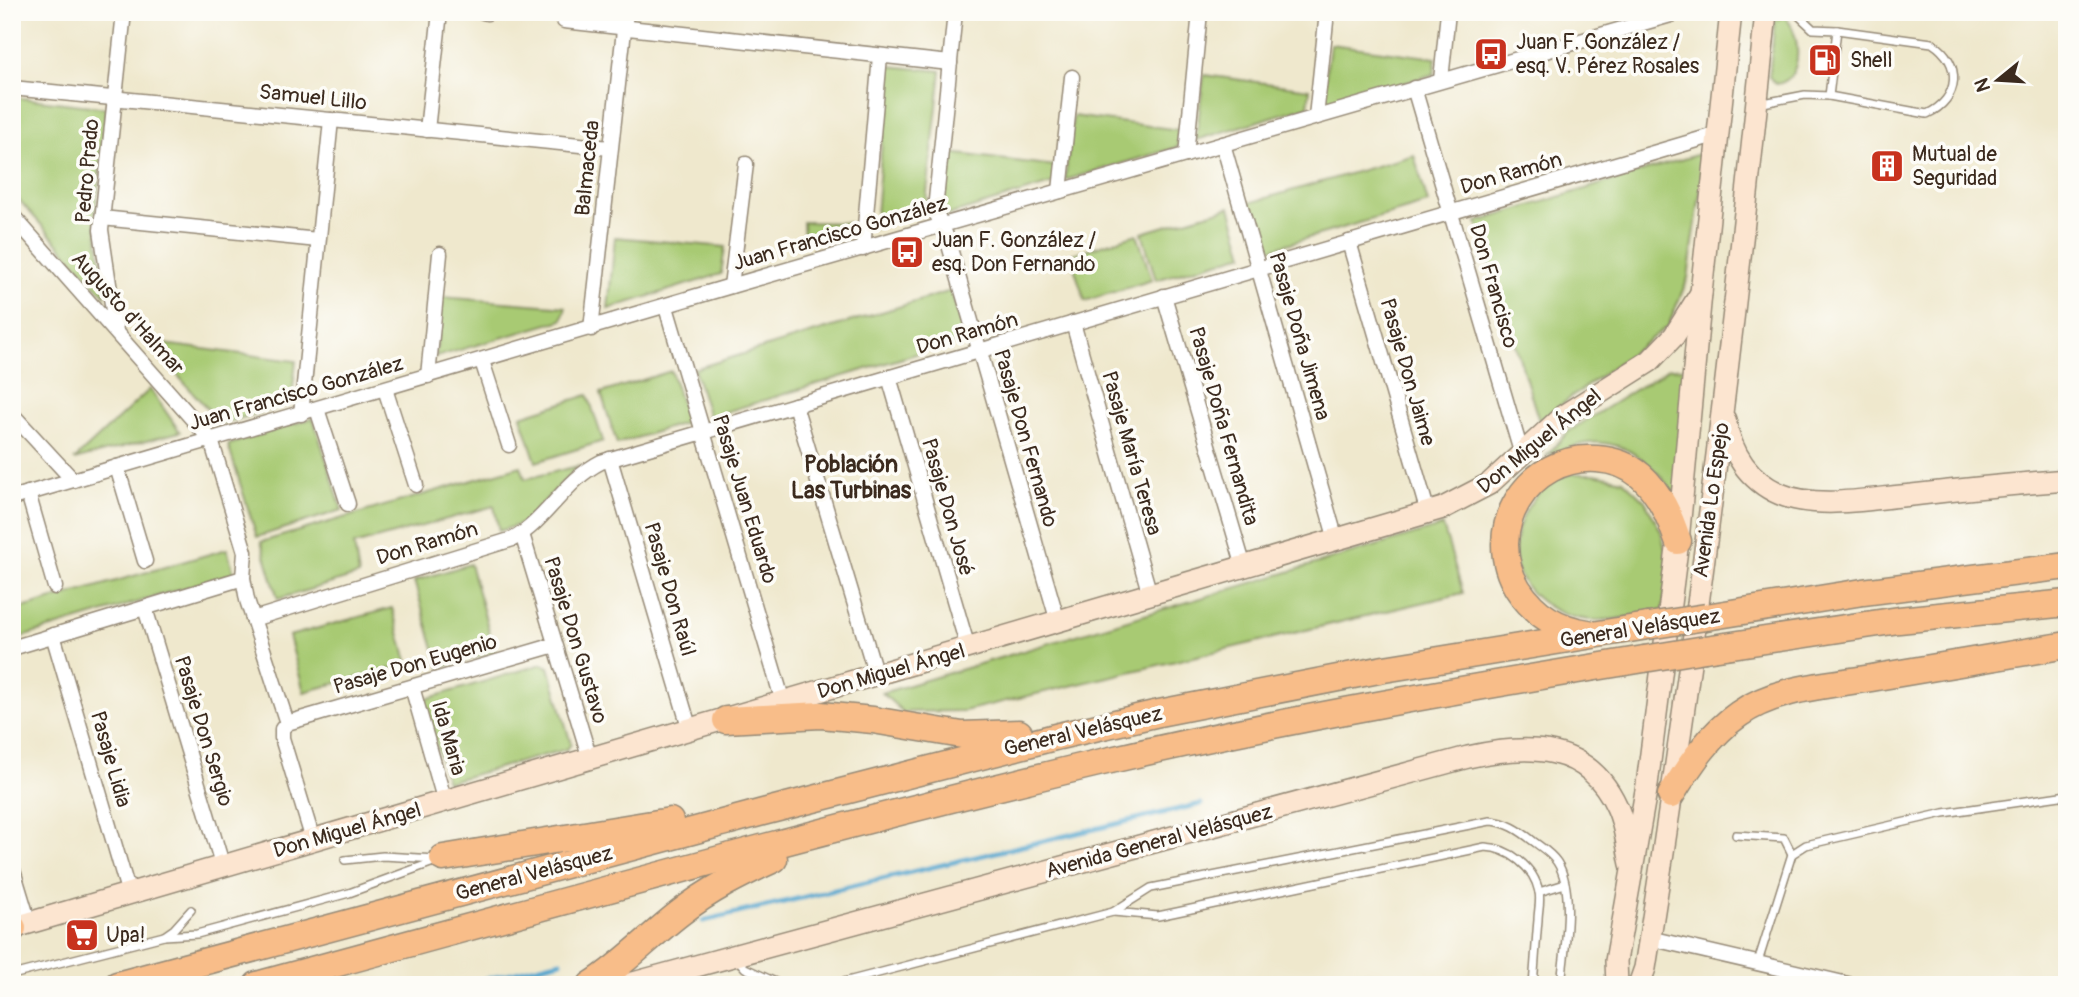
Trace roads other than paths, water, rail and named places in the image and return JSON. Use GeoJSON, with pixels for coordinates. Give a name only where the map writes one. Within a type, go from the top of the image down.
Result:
{"type":"FeatureCollection","features":[{"type":"Feature","properties":{"kind":"highway"},"geometry":{"type":"LineString","coordinates":[[1601,634],[1578,632],[1557,624],[1533,607],[1515,585],[1505,545],[1510,517],[1523,492],[1541,473],[1563,463],[1587,459],[1623,465],[1633,470],[1650,486],[1667,512],[1678,541]]}},
{"type":"Feature","properties":{"kind":"highway","name":"General Velásquez"},"geometry":{"type":"LineString","coordinates":[[117,985],[958,760],[1159,713],[1384,669],[1648,626],[1876,590],[2067,566]]}},
{"type":"Feature","properties":{"kind":"highway","name":"General Velásquez"},"geometry":{"type":"LineString","coordinates":[[257,985],[1017,782],[1271,725],[1446,692],[1705,649],[1899,620],[2067,603]]}},
{"type":"Feature","properties":{"kind":"highway"},"geometry":{"type":"LineString","coordinates":[[1671,795],[1691,765],[1719,732],[1739,713],[1767,700],[1821,687],[2067,645]]}},
{"type":"Feature","properties":{"kind":"highway"},"geometry":{"type":"LineString","coordinates":[[726,720],[821,715],[873,720],[944,733],[977,735],[1045,730],[1159,713]]}},
{"type":"Feature","properties":{"kind":"highway"},"geometry":{"type":"LineString","coordinates":[[443,858],[649,824],[763,811]]}},
{"type":"Feature","properties":{"kind":"highway"},"geometry":{"type":"LineString","coordinates":[[591,985],[619,965],[678,914],[710,892],[826,832]]}},
{"type":"Feature","properties":{"kind":"main road","name":"Avenida Lo Espejo"},"geometry":{"type":"LineString","coordinates":[[1617,985],[1616,961],[1647,785],[1678,541],[1731,12]]}},
{"type":"Feature","properties":{"kind":"main road","name":"Avenida Lo Espejo"},"geometry":{"type":"LineString","coordinates":[[1639,985],[1649,939],[1671,795],[1723,408],[1766,12]]}},
{"type":"Feature","properties":{"kind":"main road"},"geometry":{"type":"LineString","coordinates":[[1706,246],[1723,258],[1735,255],[1741,249]]}},
{"type":"Feature","properties":{"kind":"main road","name":"Don Miguel Ángel"},"geometry":{"type":"LineString","coordinates":[[17,927],[1427,513],[1472,495],[1497,478],[1563,416],[1634,372],[1665,347],[1683,324],[1701,293]]}},
{"type":"Feature","properties":{"kind":"main road"},"geometry":{"type":"LineString","coordinates":[[1665,347],[1695,352],[1707,360],[1714,377],[1711,447],[1715,465]]}},
{"type":"Feature","properties":{"kind":"main road"},"geometry":{"type":"LineString","coordinates":[[1723,408],[1728,436],[1743,465],[1765,486],[1793,499],[1849,501],[2067,480]]}},
{"type":"Feature","properties":{"kind":"main road","name":"Avenida General Velásquez"},"geometry":{"type":"LineString","coordinates":[[626,985],[1468,757],[1511,749],[1538,749],[1558,754],[1578,762],[1596,776],[1611,795],[1618,810],[1631,864]]}},
{"type":"Feature","properties":{"kind":"street","name":"Pedro Prado"},"geometry":{"type":"LineString","coordinates":[[116,332],[102,242],[102,218],[124,12]]}},
{"type":"Feature","properties":{"kind":"street"},"geometry":{"type":"LineString","coordinates":[[426,130],[440,12]]}},
{"type":"Feature","properties":{"kind":"street","name":"Balmaceda"},"geometry":{"type":"LineString","coordinates":[[591,328],[625,12]]}},
{"type":"Feature","properties":{"kind":"street","name":"Pasaje Don Fernando"},"geometry":{"type":"LineString","coordinates":[[955,12],[935,210],[947,238],[1058,622]]}},
{"type":"Feature","properties":{"kind":"street"},"geometry":{"type":"LineString","coordinates":[[1186,155],[1200,12]]}},
{"type":"Feature","properties":{"kind":"street"},"geometry":{"type":"LineString","coordinates":[[1316,117],[1327,12]]}},
{"type":"Feature","properties":{"kind":"street"},"geometry":{"type":"LineString","coordinates":[[1441,80],[1448,12]]}},
{"type":"Feature","properties":{"kind":"street","name":"Juan Francisco González"},"geometry":{"type":"LineString","coordinates":[[12,498],[731,286],[1681,12]]}},
{"type":"Feature","properties":{"kind":"street"},"geometry":{"type":"LineString","coordinates":[[564,21],[950,63]]}},
{"type":"Feature","properties":{"kind":"street"},"geometry":{"type":"LineString","coordinates":[[863,249],[880,56]]}},
{"type":"Feature","properties":{"kind":"street"},"geometry":{"type":"LineString","coordinates":[[1060,191],[1072,77]]}},
{"type":"Feature","properties":{"kind":"street","name":"Samuel Lillo"},"geometry":{"type":"LineString","coordinates":[[12,88],[610,148]]}},
{"type":"Feature","properties":{"kind":"street","name":"Don Francisco"},"geometry":{"type":"LineString","coordinates":[[1414,88],[1522,455]]}},
{"type":"Feature","properties":{"kind":"street"},"geometry":{"type":"LineString","coordinates":[[301,414],[331,120]]}},
{"type":"Feature","properties":{"kind":"street","name":"Don Ramón"},"geometry":{"type":"LineString","coordinates":[[253,619],[522,534],[582,474],[610,459],[1718,134]]}},
{"type":"Feature","properties":{"kind":"street","name":"Pasaje Doña Jimena"},"geometry":{"type":"LineString","coordinates":[[1223,144],[1336,540]]}},
{"type":"Feature","properties":{"kind":"street"},"geometry":{"type":"LineString","coordinates":[[731,286],[746,164]]}},
{"type":"Feature","properties":{"kind":"street"},"geometry":{"type":"LineString","coordinates":[[102,218],[318,240]]}},
{"type":"Feature","properties":{"kind":"street","name":"Augusto d'Halmar"},"geometry":{"type":"LineString","coordinates":[[15,223],[211,440]]}},
{"type":"Feature","properties":{"kind":"street","name":"Pasaje Don Jaime"},"geometry":{"type":"LineString","coordinates":[[1349,242],[1427,513]]}},
{"type":"Feature","properties":{"kind":"street"},"geometry":{"type":"LineString","coordinates":[[428,376],[440,254]]}},
{"type":"Feature","properties":{"kind":"street","name":"Pasaje Doña Fernandita"},"geometry":{"type":"LineString","coordinates":[[1164,296],[1244,567]]}},
{"type":"Feature","properties":{"kind":"street","name":"Pasaje Juan Eduardo"},"geometry":{"type":"LineString","coordinates":[[666,307],[783,702]]}},
{"type":"Feature","properties":{"kind":"street","name":"Pasaje María Teresa"},"geometry":{"type":"LineString","coordinates":[[1073,323],[1150,595]]}},
{"type":"Feature","properties":{"kind":"street"},"geometry":{"type":"LineString","coordinates":[[482,360],[509,445]]}},
{"type":"Feature","properties":{"kind":"street","name":"Pasaje Don José"},"geometry":{"type":"LineString","coordinates":[[888,377],[968,648]]}},
{"type":"Feature","properties":{"kind":"street"},"geometry":{"type":"LineString","coordinates":[[385,389],[416,485]]}},
{"type":"Feature","properties":{"kind":"street"},"geometry":{"type":"LineString","coordinates":[[795,405],[876,675]]}},
{"type":"Feature","properties":{"kind":"street"},"geometry":{"type":"LineString","coordinates":[[317,409],[348,504]]}},
{"type":"Feature","properties":{"kind":"street"},"geometry":{"type":"LineString","coordinates":[[12,414],[73,480]]}},
{"type":"Feature","properties":{"kind":"street"},"geometry":{"type":"LineString","coordinates":[[211,440],[246,552],[243,578],[247,600],[287,723],[282,729],[282,738],[313,840]]}},
{"type":"Feature","properties":{"kind":"street","name":"Pasaje Don Raúl"},"geometry":{"type":"LineString","coordinates":[[610,459],[690,730]]}},
{"type":"Feature","properties":{"kind":"street"},"geometry":{"type":"LineString","coordinates":[[117,467],[145,561]]}},
{"type":"Feature","properties":{"kind":"street"},"geometry":{"type":"LineString","coordinates":[[28,493],[55,587]]}},
{"type":"Feature","properties":{"kind":"street","name":"Pasaje Don Gustavo"},"geometry":{"type":"LineString","coordinates":[[522,534],[590,759]]}},
{"type":"Feature","properties":{"kind":"street"},"geometry":{"type":"LineString","coordinates":[[12,648],[243,578]]}},
{"type":"Feature","properties":{"kind":"street","name":"Pasaje Don Sergio"},"geometry":{"type":"LineString","coordinates":[[145,608],[223,866]]}},
{"type":"Feature","properties":{"kind":"street","name":"Pasaje Lidia"},"geometry":{"type":"LineString","coordinates":[[53,635],[129,894]]}},
{"type":"Feature","properties":{"kind":"street","name":"Pasaje Don Eugenio"},"geometry":{"type":"LineString","coordinates":[[287,723],[555,645]]}},
{"type":"Feature","properties":{"kind":"street","name":"Ida Maria"},"geometry":{"type":"LineString","coordinates":[[412,687],[445,802]]}},
{"type":"Feature","properties":{"kind":"street"},"geometry":{"type":"LineString","coordinates":[[12,867],[17,927]]}},
{"type":"Feature","properties":{"kind":"street"},"geometry":{"type":"LineString","coordinates":[[1649,939],[1852,985]]}},
{"type":"Feature","properties":{"kind":"lane"},"geometry":{"type":"LineString","coordinates":[[1757,104],[1805,95],[1829,96],[1927,114],[1943,104],[1952,88],[1954,79],[1950,62],[1932,43],[1813,29],[1795,12]]}},
{"type":"Feature","properties":{"kind":"lane"},"geometry":{"type":"LineString","coordinates":[[1829,96],[1837,30]]}},
{"type":"Feature","properties":{"kind":"lane"},"geometry":{"type":"LineString","coordinates":[[1791,854],[1806,845],[1944,813],[2067,795]]}},
{"type":"Feature","properties":{"kind":"lane"},"geometry":{"type":"LineString","coordinates":[[832,985],[1113,912],[1151,888],[1500,821],[1514,827],[1548,852],[1558,863],[1565,884],[1566,923],[1561,985]]}},
{"type":"Feature","properties":{"kind":"lane"},"geometry":{"type":"LineString","coordinates":[[1736,835],[1784,838],[1791,854],[1758,962]]}},
{"type":"Feature","properties":{"kind":"lane"},"geometry":{"type":"LineString","coordinates":[[1113,912],[1158,916],[1485,847],[1506,851],[1519,859],[1530,873],[1539,892],[1534,985]]}},
{"type":"Feature","properties":{"kind":"lane"},"geometry":{"type":"LineString","coordinates":[[345,860],[383,856],[443,858]]}},
{"type":"Feature","properties":{"kind":"lane"},"geometry":{"type":"LineString","coordinates":[[12,975],[164,936],[197,934],[336,896],[443,858]]}},
{"type":"Feature","properties":{"kind":"lane"},"geometry":{"type":"LineString","coordinates":[[1539,892],[1565,884]]}},
{"type":"Feature","properties":{"kind":"lane"},"geometry":{"type":"LineString","coordinates":[[164,936],[191,910]]}},
{"type":"Feature","properties":{"kind":"lane"},"geometry":{"type":"LineString","coordinates":[[734,956],[745,968],[782,985]]}},
{"type":"Feature","properties":{"kind":"waterway"},"geometry":{"type":"LineString","coordinates":[[703,921],[1201,804]]}},
{"type":"Feature","properties":{"kind":"waterway"},"geometry":{"type":"LineString","coordinates":[[464,985],[561,961]]}},
{"type":"Feature","properties":{"kind":"place","name":"Juan F. González / esq. V. Pérez Rosales"},"geometry":{"type":"Point","coordinates":[1491,54]}},
{"type":"Feature","properties":{"kind":"place","name":"Shell"},"geometry":{"type":"Point","coordinates":[1825,60]}},
{"type":"Feature","properties":{"kind":"place","name":"Mutual de Seguridad"},"geometry":{"type":"Point","coordinates":[1887,166]}},
{"type":"Feature","properties":{"kind":"place","name":"Juan F. González / esq. Don Fernando"},"geometry":{"type":"Point","coordinates":[907,252]}},
{"type":"Feature","properties":{"kind":"place","name":"Upa!"},"geometry":{"type":"Point","coordinates":[82,935]}},
{"type":"Feature","properties":{"kind":"district","name":"Población Las Turbinas"},"geometry":{"type":"Point","coordinates":[851,477]}}]}
